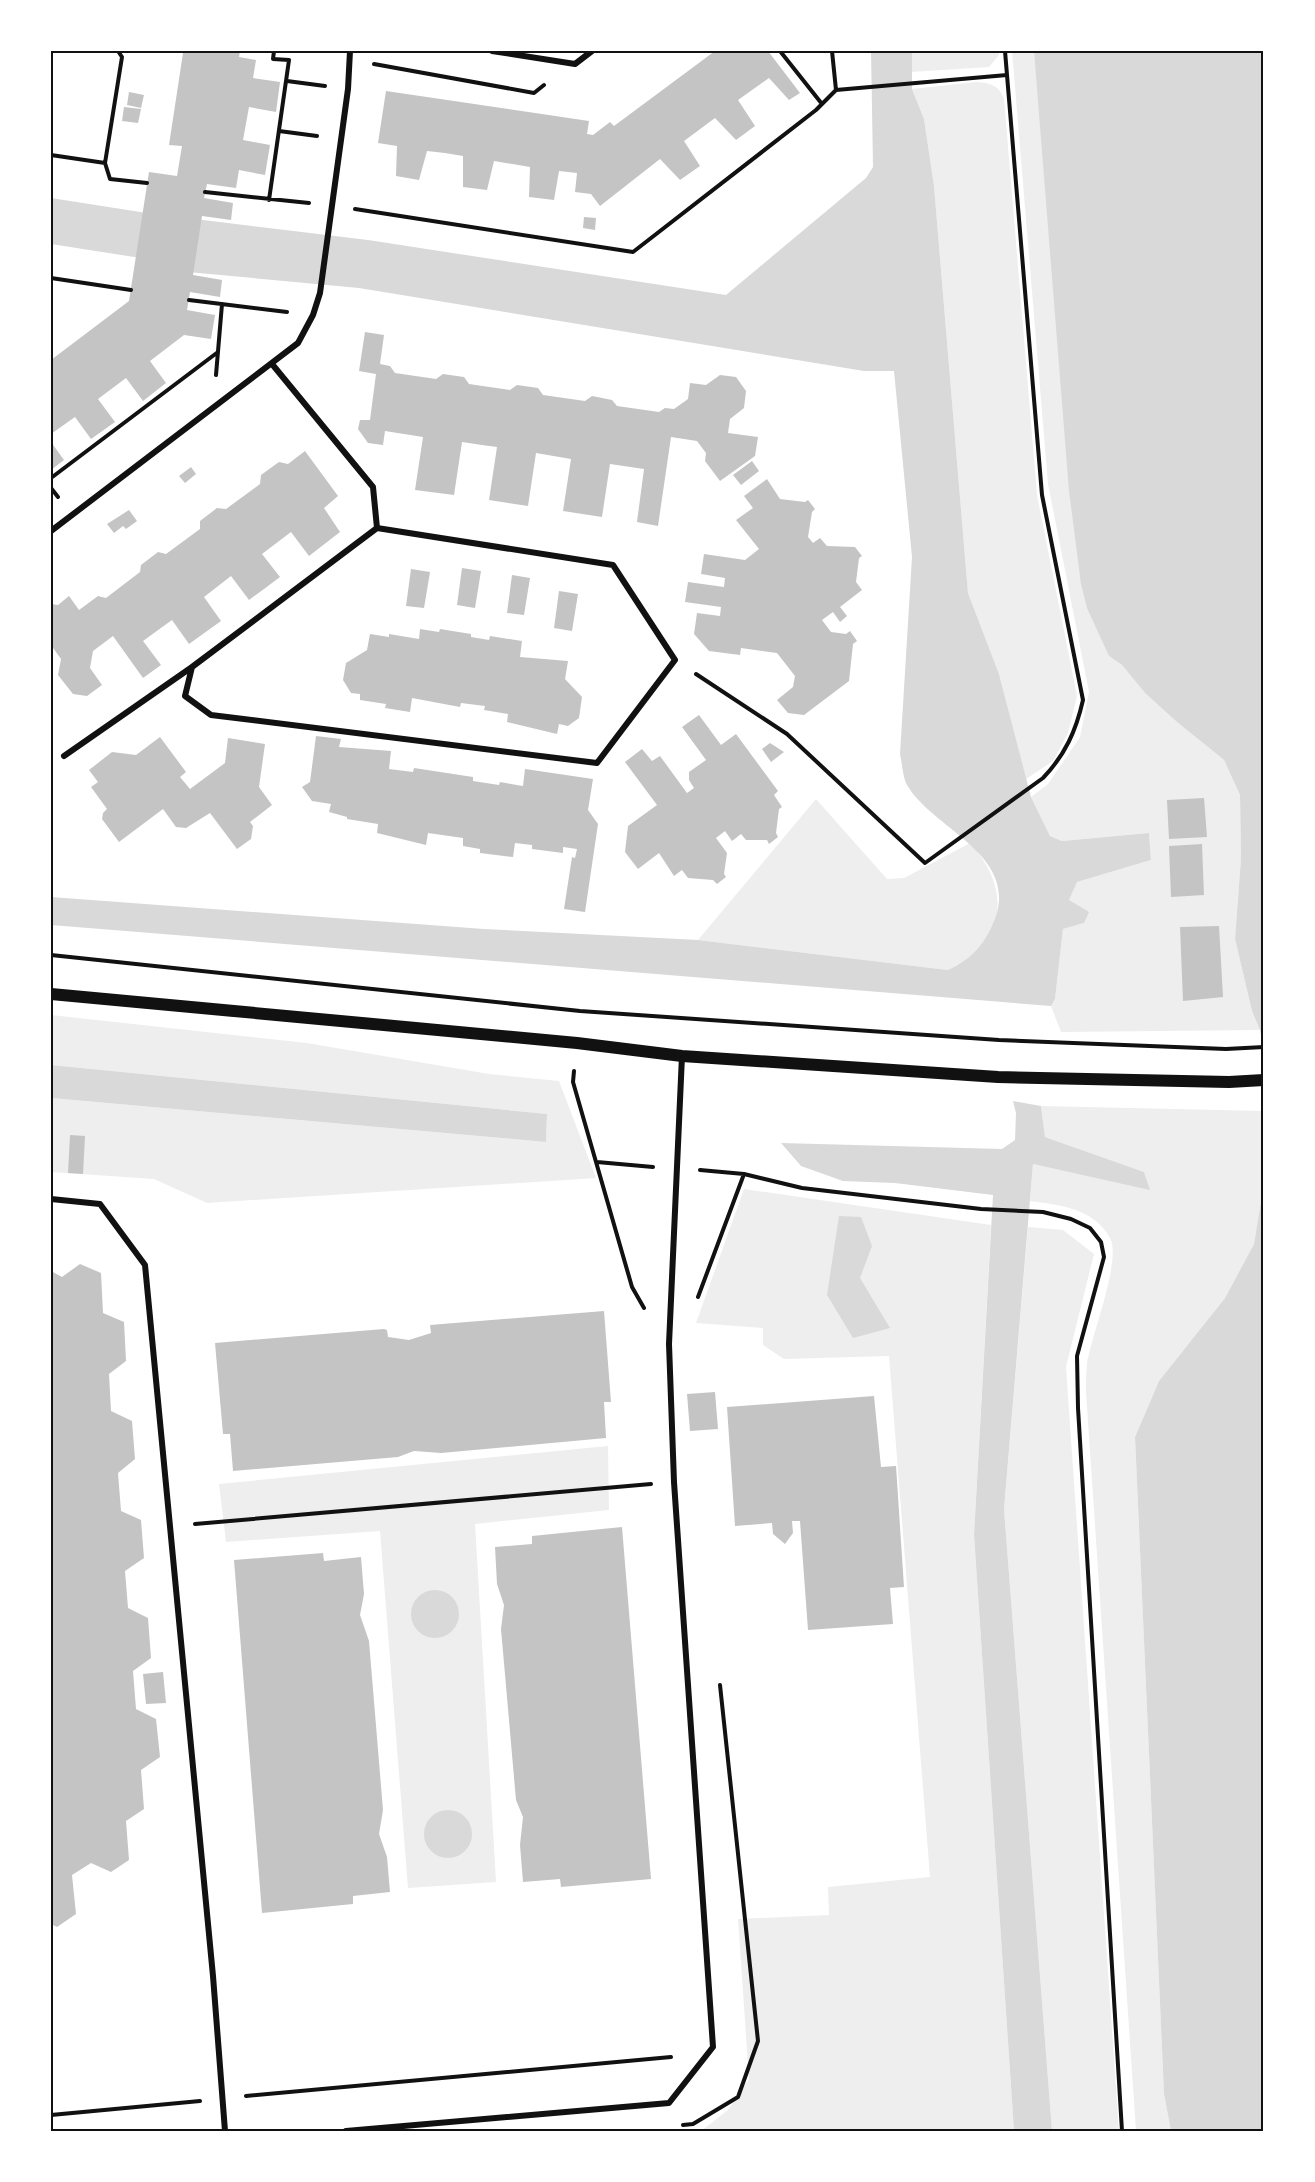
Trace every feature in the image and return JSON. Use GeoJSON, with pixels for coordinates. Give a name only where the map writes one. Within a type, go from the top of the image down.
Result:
{"type":"FeatureCollection","features":[{"type":"Feature","properties":{"kind":"main road"},"geometry":{"type":"LineString","coordinates":[[51,994],[577,1043],[682,1056],[998,1077],[1229,1082],[1264,1080]]}},
{"type":"Feature","properties":{"kind":"street"},"geometry":{"type":"LineString","coordinates":[[51,531],[298,343],[313,315],[320,293],[348,89],[350,51]]}},
{"type":"Feature","properties":{"kind":"street"},"geometry":{"type":"LineString","coordinates":[[492,51],[575,64],[592,51]]}},
{"type":"Feature","properties":{"kind":"street"},"geometry":{"type":"LineString","coordinates":[[272,364],[373,487],[377,528]]}},
{"type":"Feature","properties":{"kind":"street"},"geometry":{"type":"LineString","coordinates":[[64,756],[192,667],[377,528],[614,565],[675,660],[597,763],[211,715],[185,696],[192,667]]}},
{"type":"Feature","properties":{"kind":"street"},"geometry":{"type":"LineString","coordinates":[[346,2131],[669,2103],[713,2047],[674,1482],[669,1344],[682,1056]]}},
{"type":"Feature","properties":{"kind":"street"},"geometry":{"type":"LineString","coordinates":[[51,1199],[99,1204],[145,1265],[213,1976],[225,2131]]}},
{"type":"Feature","properties":{"kind":"path"},"geometry":{"type":"LineString","coordinates":[[118,51],[122,57],[105,163],[110,179],[147,183]]}},
{"type":"Feature","properties":{"kind":"path"},"geometry":{"type":"LineString","coordinates":[[269,200],[289,60],[273,59],[274,51]]}},
{"type":"Feature","properties":{"kind":"path"},"geometry":{"type":"LineString","coordinates":[[780,51],[822,104]]}},
{"type":"Feature","properties":{"kind":"path"},"geometry":{"type":"LineString","coordinates":[[832,51],[836,90]]}},
{"type":"Feature","properties":{"kind":"path"},"geometry":{"type":"LineString","coordinates":[[675,660],[787,734],[925,863],[1043,778],[1058,763],[1076,730],[1083,700],[1042,495],[1005,51]]}},
{"type":"Feature","properties":{"kind":"path"},"geometry":{"type":"LineString","coordinates":[[350,60],[534,93],[575,64]]}},
{"type":"Feature","properties":{"kind":"path"},"geometry":{"type":"LineString","coordinates":[[205,192],[332,206],[633,252],[822,104],[836,90],[926,84],[1007,75]]}},
{"type":"Feature","properties":{"kind":"path"},"geometry":{"type":"LineString","coordinates":[[287,81],[348,89]]}},
{"type":"Feature","properties":{"kind":"path"},"geometry":{"type":"LineString","coordinates":[[279,131],[340,139]]}},
{"type":"Feature","properties":{"kind":"path"},"geometry":{"type":"LineString","coordinates":[[51,155],[105,163]]}},
{"type":"Feature","properties":{"kind":"path"},"geometry":{"type":"LineString","coordinates":[[51,278],[131,290]]}},
{"type":"Feature","properties":{"kind":"path"},"geometry":{"type":"LineString","coordinates":[[189,300],[313,315]]}},
{"type":"Feature","properties":{"kind":"path"},"geometry":{"type":"LineString","coordinates":[[214,408],[222,304]]}},
{"type":"Feature","properties":{"kind":"path"},"geometry":{"type":"LineString","coordinates":[[51,478],[218,352]]}},
{"type":"Feature","properties":{"kind":"path"},"geometry":{"type":"LineString","coordinates":[[51,955],[580,1011],[999,1040],[1226,1049],[1264,1047]]}},
{"type":"Feature","properties":{"kind":"path"},"geometry":{"type":"LineString","coordinates":[[580,1011],[573,1082],[632,1287],[669,1344]]}},
{"type":"Feature","properties":{"kind":"path"},"geometry":{"type":"LineString","coordinates":[[696,1302],[744,1174],[802,1188],[981,1209],[1043,1212],[1090,1228],[1101,1242],[1104,1257],[1077,1356],[1078,1408],[1122,2131]]}},
{"type":"Feature","properties":{"kind":"path"},"geometry":{"type":"LineString","coordinates":[[170,1526],[674,1482]]}},
{"type":"Feature","properties":{"kind":"path"},"geometry":{"type":"LineString","coordinates":[[647,1485],[648,1496]]}},
{"type":"Feature","properties":{"kind":"path"},"geometry":{"type":"LineString","coordinates":[[51,2115],[584,2064],[669,2060],[675,2051]]}},
{"type":"Feature","properties":{"kind":"shaded area"},"geometry":{"type":"Polygon","coordinates":[[[871,51],[912,51],[912,89],[924,119],[934,186],[968,593],[999,674],[1031,797],[1050,836],[1062,841],[1149,833],[1151,860],[1077,882],[1069,900],[1089,912],[1084,923],[1063,929],[1055,999],[1051,1006],[51,925],[51,897],[484,929],[698,940],[948,970],[974,952],[984,941],[992,926],[999,902],[996,881],[987,863],[972,846],[936,817],[907,785],[900,754],[912,557],[894,371],[864,371],[359,288],[188,272],[195,219],[368,240],[726,295],[866,178],[873,167],[871,51]]]}},
{"type":"Feature","properties":{"kind":"shaded area"},"geometry":{"type":"Polygon","coordinates":[[[912,51],[998,51],[999,55],[989,67],[911,72],[912,51]]]}},
{"type":"Feature","properties":{"kind":"shaded area"},"geometry":{"type":"Polygon","coordinates":[[[1012,51],[1034,51],[1109,656],[1122,665],[1145,693],[1177,722],[1224,760],[1240,795],[1241,858],[1235,939],[1252,1011],[1260,1030],[1061,1032],[1051,1006],[1055,999],[1063,929],[1084,923],[1069,900],[1077,882],[1151,860],[1149,833],[1062,841],[1050,836],[1031,797],[1048,784],[1080,737],[1089,692],[1048,484],[1012,51]]]}},
{"type":"Feature","properties":{"kind":"shaded area"},"geometry":{"type":"Polygon","coordinates":[[[1034,51],[1264,51],[1264,1049],[1260,1030],[1252,1011],[1235,939],[1241,858],[1240,795],[1224,760],[1177,722],[1145,693],[1122,665],[1109,656],[1087,608],[1081,584],[1069,491],[1034,51]]]}},
{"type":"Feature","properties":{"kind":"shaded area"},"geometry":{"type":"Polygon","coordinates":[[[976,82],[993,86],[1004,99],[1037,495],[1077,696],[1068,733],[1053,761],[1026,779],[999,674],[968,593],[934,186],[924,119],[912,89],[976,82]]]}},
{"type":"Feature","properties":{"kind":"shaded area"},"geometry":{"type":"Polygon","coordinates":[[[51,198],[153,214],[147,259],[51,244],[51,198]]]}},
{"type":"Feature","properties":{"kind":"shaded area"},"geometry":{"type":"Polygon","coordinates":[[[816,799],[887,879],[904,878],[970,843],[984,861],[993,878],[997,896],[997,913],[992,930],[982,945],[968,958],[948,970],[698,940],[816,799]]]}},
{"type":"Feature","properties":{"kind":"shaded area"},"geometry":{"type":"Polygon","coordinates":[[[51,1015],[307,1043],[489,1074],[559,1081],[596,1178],[207,1203],[154,1179],[51,1172],[51,1098],[546,1142],[547,1114],[51,1065],[51,1015]]]}},
{"type":"Feature","properties":{"kind":"shaded area"},"geometry":{"type":"Polygon","coordinates":[[[51,1065],[547,1114],[546,1142],[51,1098],[51,1065]]]}},
{"type":"Feature","properties":{"kind":"shaded area"},"geometry":{"type":"Polygon","coordinates":[[[1013,1101],[1041,1106],[1045,1137],[1144,1172],[1150,1190],[1033,1164],[1004,1509],[1052,2131],[1014,2131],[974,1535],[993,1195],[895,1183],[843,1181],[801,1166],[781,1143],[1002,1149],[1015,1140],[1016,1113],[1013,1101]]]}},
{"type":"Feature","properties":{"kind":"shaded area"},"geometry":{"type":"Polygon","coordinates":[[[1041,1106],[1264,1111],[1264,1183],[1254,1244],[1225,1298],[1159,1381],[1135,1437],[1164,2094],[1171,2131],[1136,2131],[1086,1392],[1087,1364],[1109,1280],[1113,1249],[1110,1238],[1103,1228],[1085,1214],[1064,1207],[1030,1201],[1033,1164],[1149,1189],[1144,1172],[1045,1137],[1041,1106]]]}},
{"type":"Feature","properties":{"kind":"shaded area"},"geometry":{"type":"Polygon","coordinates":[[[1264,1183],[1264,2131],[1171,2131],[1164,2094],[1135,1437],[1159,1381],[1225,1298],[1254,1244],[1264,1183]]]}},
{"type":"Feature","properties":{"kind":"shaded area"},"geometry":{"type":"Polygon","coordinates":[[[744,1189],[991,1225],[974,1535],[1014,2131],[701,2131],[728,2110],[749,2079],[738,1919],[829,1915],[828,1887],[930,1877],[889,1356],[784,1359],[763,1345],[763,1328],[696,1323],[744,1189]]]}},
{"type":"Feature","properties":{"kind":"shaded area"},"geometry":{"type":"Polygon","coordinates":[[[839,1216],[861,1217],[872,1246],[860,1278],[890,1328],[853,1338],[827,1295],[839,1216]]]}},
{"type":"Feature","properties":{"kind":"shaded area"},"geometry":{"type":"Polygon","coordinates":[[[1028,1227],[1063,1230],[1094,1254],[1066,1367],[1119,2131],[1052,2131],[1004,1509],[1028,1227]]]}},
{"type":"Feature","properties":{"kind":"shaded area"},"geometry":{"type":"Polygon","coordinates":[[[608,1446],[609,1510],[475,1524],[496,1882],[408,1888],[380,1531],[226,1542],[219,1484],[608,1446]]]}},
{"type":"Feature","properties":{"kind":"shaded area"},"geometry":{"type":"Polygon","coordinates":[[[435,1590],[452,1597],[459,1614],[452,1631],[435,1638],[418,1631],[411,1614],[418,1597],[435,1590]]]}},
{"type":"Feature","properties":{"kind":"shaded area"},"geometry":{"type":"Polygon","coordinates":[[[448,1810],[465,1817],[472,1834],[465,1851],[448,1858],[431,1851],[424,1834],[431,1817],[448,1810]]]}},
{"type":"Feature","properties":{"kind":"building"},"geometry":{"type":"Polygon","coordinates":[[[177,51],[240,51],[239,57],[256,60],[253,78],[280,82],[276,112],[249,107],[243,140],[270,145],[265,175],[239,170],[236,188],[207,184],[204,198],[233,203],[231,220],[202,216],[193,275],[222,280],[220,297],[190,292],[187,310],[215,315],[211,339],[184,335],[150,361],[166,383],[143,401],[126,378],[98,399],[115,422],[91,439],[75,417],[51,434],[51,360],[129,301],[149,172],[177,176],[182,146],[169,145],[183,53],[177,51]]]}},
{"type":"Feature","properties":{"kind":"building"},"geometry":{"type":"Polygon","coordinates":[[[715,51],[768,51],[800,93],[789,100],[769,78],[738,100],[755,126],[736,140],[715,118],[684,141],[700,166],[680,180],[660,159],[600,206],[591,194],[575,192],[577,173],[559,171],[554,200],[529,197],[530,167],[494,161],[487,190],[463,187],[463,156],[445,153],[427,151],[419,180],[396,176],[397,146],[378,143],[386,91],[589,121],[587,134],[593,135],[610,122],[614,126],[715,51]]]}},
{"type":"Feature","properties":{"kind":"building"},"geometry":{"type":"Polygon","coordinates":[[[129,92],[144,95],[141,108],[127,105],[129,92]]]}},
{"type":"Feature","properties":{"kind":"building"},"geometry":{"type":"Polygon","coordinates":[[[124,107],[141,109],[138,123],[122,121],[124,107]]]}},
{"type":"Feature","properties":{"kind":"building"},"geometry":{"type":"Polygon","coordinates":[[[584,217],[596,218],[595,230],[583,228],[584,217]]]}},
{"type":"Feature","properties":{"kind":"building"},"geometry":{"type":"Polygon","coordinates":[[[365,332],[384,335],[380,364],[390,366],[395,373],[436,379],[443,374],[464,377],[469,384],[510,390],[517,385],[538,388],[543,395],[585,401],[592,396],[612,400],[617,406],[659,412],[665,408],[674,409],[688,399],[690,383],[706,385],[720,375],[736,377],[746,391],[744,408],[730,419],[728,433],[758,437],[755,456],[720,481],[705,461],[706,453],[697,441],[671,437],[658,526],[637,522],[644,469],[610,464],[602,517],[563,511],[571,459],[536,453],[528,506],[489,500],[497,447],[462,442],[454,495],[415,490],[423,437],[385,431],[383,445],[368,443],[358,429],[360,420],[370,420],[376,374],[359,371],[365,332]]]}},
{"type":"Feature","properties":{"kind":"building"},"geometry":{"type":"Polygon","coordinates":[[[51,442],[64,460],[51,470],[51,442]]]}},
{"type":"Feature","properties":{"kind":"building"},"geometry":{"type":"Polygon","coordinates":[[[305,451],[338,496],[324,508],[340,532],[309,556],[291,532],[262,554],[280,577],[249,600],[231,576],[204,597],[221,621],[189,644],[172,620],[143,641],[161,665],[143,678],[113,636],[93,651],[90,668],[102,685],[87,696],[73,694],[58,675],[61,659],[51,645],[51,604],[58,605],[69,596],[79,610],[98,596],[106,598],[140,572],[141,565],[158,552],[166,554],[200,529],[200,521],[217,508],[226,509],[260,484],[261,475],[279,462],[288,464],[305,451]]]}},
{"type":"Feature","properties":{"kind":"building"},"geometry":{"type":"Polygon","coordinates":[[[752,461],[759,471],[741,485],[733,475],[752,461]]]}},
{"type":"Feature","properties":{"kind":"building"},"geometry":{"type":"Polygon","coordinates":[[[191,467],[196,474],[185,483],[179,476],[191,467]]]}},
{"type":"Feature","properties":{"kind":"building"},"geometry":{"type":"Polygon","coordinates":[[[767,479],[780,499],[805,502],[808,500],[815,509],[812,512],[808,537],[813,543],[820,538],[827,546],[855,547],[862,556],[859,558],[856,582],[862,590],[840,607],[847,616],[840,622],[833,612],[822,620],[831,632],[846,634],[850,631],[857,641],[853,644],[849,681],[804,715],[788,713],[777,700],[793,687],[795,676],[777,653],[741,648],[740,655],[709,651],[694,634],[697,613],[720,616],[721,607],[685,602],[688,582],[724,587],[725,578],[701,574],[704,554],[745,560],[759,549],[736,520],[753,508],[744,496],[767,479]]]}},
{"type":"Feature","properties":{"kind":"building"},"geometry":{"type":"Polygon","coordinates":[[[129,510],[137,521],[126,529],[123,526],[114,533],[107,524],[129,510]]]}},
{"type":"Feature","properties":{"kind":"building"},"geometry":{"type":"Polygon","coordinates":[[[462,568],[481,571],[475,608],[457,605],[462,568]]]}},
{"type":"Feature","properties":{"kind":"building"},"geometry":{"type":"Polygon","coordinates":[[[411,569],[430,572],[424,608],[406,606],[411,569]]]}},
{"type":"Feature","properties":{"kind":"building"},"geometry":{"type":"Polygon","coordinates":[[[512,575],[530,578],[524,615],[507,613],[512,575]]]}},
{"type":"Feature","properties":{"kind":"building"},"geometry":{"type":"Polygon","coordinates":[[[559,591],[578,594],[572,631],[554,628],[559,591]]]}},
{"type":"Feature","properties":{"kind":"building"},"geometry":{"type":"Polygon","coordinates":[[[420,629],[439,632],[440,629],[471,634],[471,637],[489,640],[490,636],[522,641],[520,657],[568,661],[565,679],[582,697],[579,718],[568,726],[559,724],[557,734],[507,722],[508,714],[484,710],[485,706],[461,703],[460,707],[412,698],[410,712],[385,708],[386,704],[360,700],[360,694],[351,693],[343,680],[346,663],[367,650],[370,634],[389,637],[389,634],[419,639],[420,629]]]}},
{"type":"Feature","properties":{"kind":"building"},"geometry":{"type":"Polygon","coordinates":[[[699,715],[721,745],[736,734],[778,791],[774,795],[782,807],[779,809],[776,833],[778,837],[769,844],[767,840],[746,840],[741,834],[732,841],[725,831],[716,838],[727,853],[724,874],[726,877],[717,884],[713,880],[688,878],[682,870],[674,876],[659,853],[638,869],[625,852],[628,826],[657,805],[625,762],[642,749],[652,761],[660,756],[687,793],[694,788],[689,780],[689,772],[706,760],[682,727],[699,715]]]}},
{"type":"Feature","properties":{"kind":"building"},"geometry":{"type":"Polygon","coordinates":[[[316,736],[341,739],[339,747],[391,751],[389,769],[413,772],[414,768],[473,777],[473,781],[499,785],[500,782],[523,786],[525,769],[593,779],[588,810],[598,824],[585,912],[564,909],[572,857],[575,858],[577,849],[563,847],[563,853],[532,849],[532,845],[515,843],[513,857],[480,853],[480,849],[463,846],[463,838],[428,833],[426,845],[377,833],[378,824],[347,819],[347,817],[329,812],[331,804],[312,801],[302,787],[310,782],[316,736]]]}},
{"type":"Feature","properties":{"kind":"building"},"geometry":{"type":"Polygon","coordinates":[[[160,737],[186,772],[180,777],[190,789],[225,763],[228,738],[265,744],[259,787],[272,805],[250,822],[253,826],[251,839],[237,849],[210,813],[186,828],[176,827],[163,809],[119,842],[102,819],[107,809],[91,787],[98,782],[89,770],[112,752],[136,755],[160,737]]]}},
{"type":"Feature","properties":{"kind":"building"},"geometry":{"type":"Polygon","coordinates":[[[770,743],[784,752],[771,762],[762,749],[770,743]]]}},
{"type":"Feature","properties":{"kind":"building"},"geometry":{"type":"Polygon","coordinates":[[[1204,798],[1207,837],[1169,839],[1167,800],[1204,798]]]}},
{"type":"Feature","properties":{"kind":"building"},"geometry":{"type":"Polygon","coordinates":[[[1202,844],[1204,895],[1171,897],[1169,846],[1202,844]]]}},
{"type":"Feature","properties":{"kind":"building"},"geometry":{"type":"Polygon","coordinates":[[[1219,926],[1223,997],[1183,1001],[1180,927],[1219,926]]]}},
{"type":"Feature","properties":{"kind":"building"},"geometry":{"type":"Polygon","coordinates":[[[70,1135],[85,1136],[83,1174],[68,1173],[70,1135]]]}},
{"type":"Feature","properties":{"kind":"building"},"geometry":{"type":"Polygon","coordinates":[[[80,1264],[101,1273],[103,1313],[124,1322],[126,1361],[109,1374],[111,1411],[132,1421],[135,1459],[118,1473],[121,1511],[141,1520],[144,1558],[125,1571],[128,1608],[148,1618],[151,1658],[133,1671],[136,1709],[156,1719],[160,1757],[141,1770],[144,1809],[126,1821],[129,1860],[111,1872],[91,1863],[72,1875],[76,1914],[57,1927],[51,1924],[51,1271],[62,1277],[80,1264]]]}},
{"type":"Feature","properties":{"kind":"building"},"geometry":{"type":"Polygon","coordinates":[[[604,1311],[611,1402],[604,1402],[606,1438],[441,1453],[414,1451],[398,1457],[233,1471],[230,1434],[223,1434],[215,1343],[384,1329],[387,1330],[388,1337],[409,1340],[431,1333],[430,1325],[604,1311]]]}},
{"type":"Feature","properties":{"kind":"building"},"geometry":{"type":"Polygon","coordinates":[[[715,1392],[718,1429],[690,1431],[687,1394],[715,1392]]]}},
{"type":"Feature","properties":{"kind":"building"},"geometry":{"type":"Polygon","coordinates":[[[874,1396],[881,1467],[896,1466],[904,1587],[890,1588],[893,1624],[808,1630],[800,1521],[792,1521],[793,1533],[785,1544],[773,1534],[772,1523],[735,1526],[727,1407],[874,1396]]]}},
{"type":"Feature","properties":{"kind":"building"},"geometry":{"type":"Polygon","coordinates":[[[622,1527],[651,1879],[561,1887],[560,1879],[523,1882],[520,1845],[523,1817],[516,1800],[501,1629],[504,1605],[497,1584],[495,1547],[532,1544],[532,1536],[622,1527]]]}},
{"type":"Feature","properties":{"kind":"building"},"geometry":{"type":"Polygon","coordinates":[[[323,1553],[324,1561],[361,1557],[364,1594],[360,1615],[369,1641],[383,1810],[379,1834],[387,1857],[390,1892],[353,1896],[353,1904],[262,1913],[234,1560],[323,1553]]]}},
{"type":"Feature","properties":{"kind":"building"},"geometry":{"type":"Polygon","coordinates":[[[163,1672],[166,1703],[146,1704],[143,1674],[163,1672]]]}}]}
